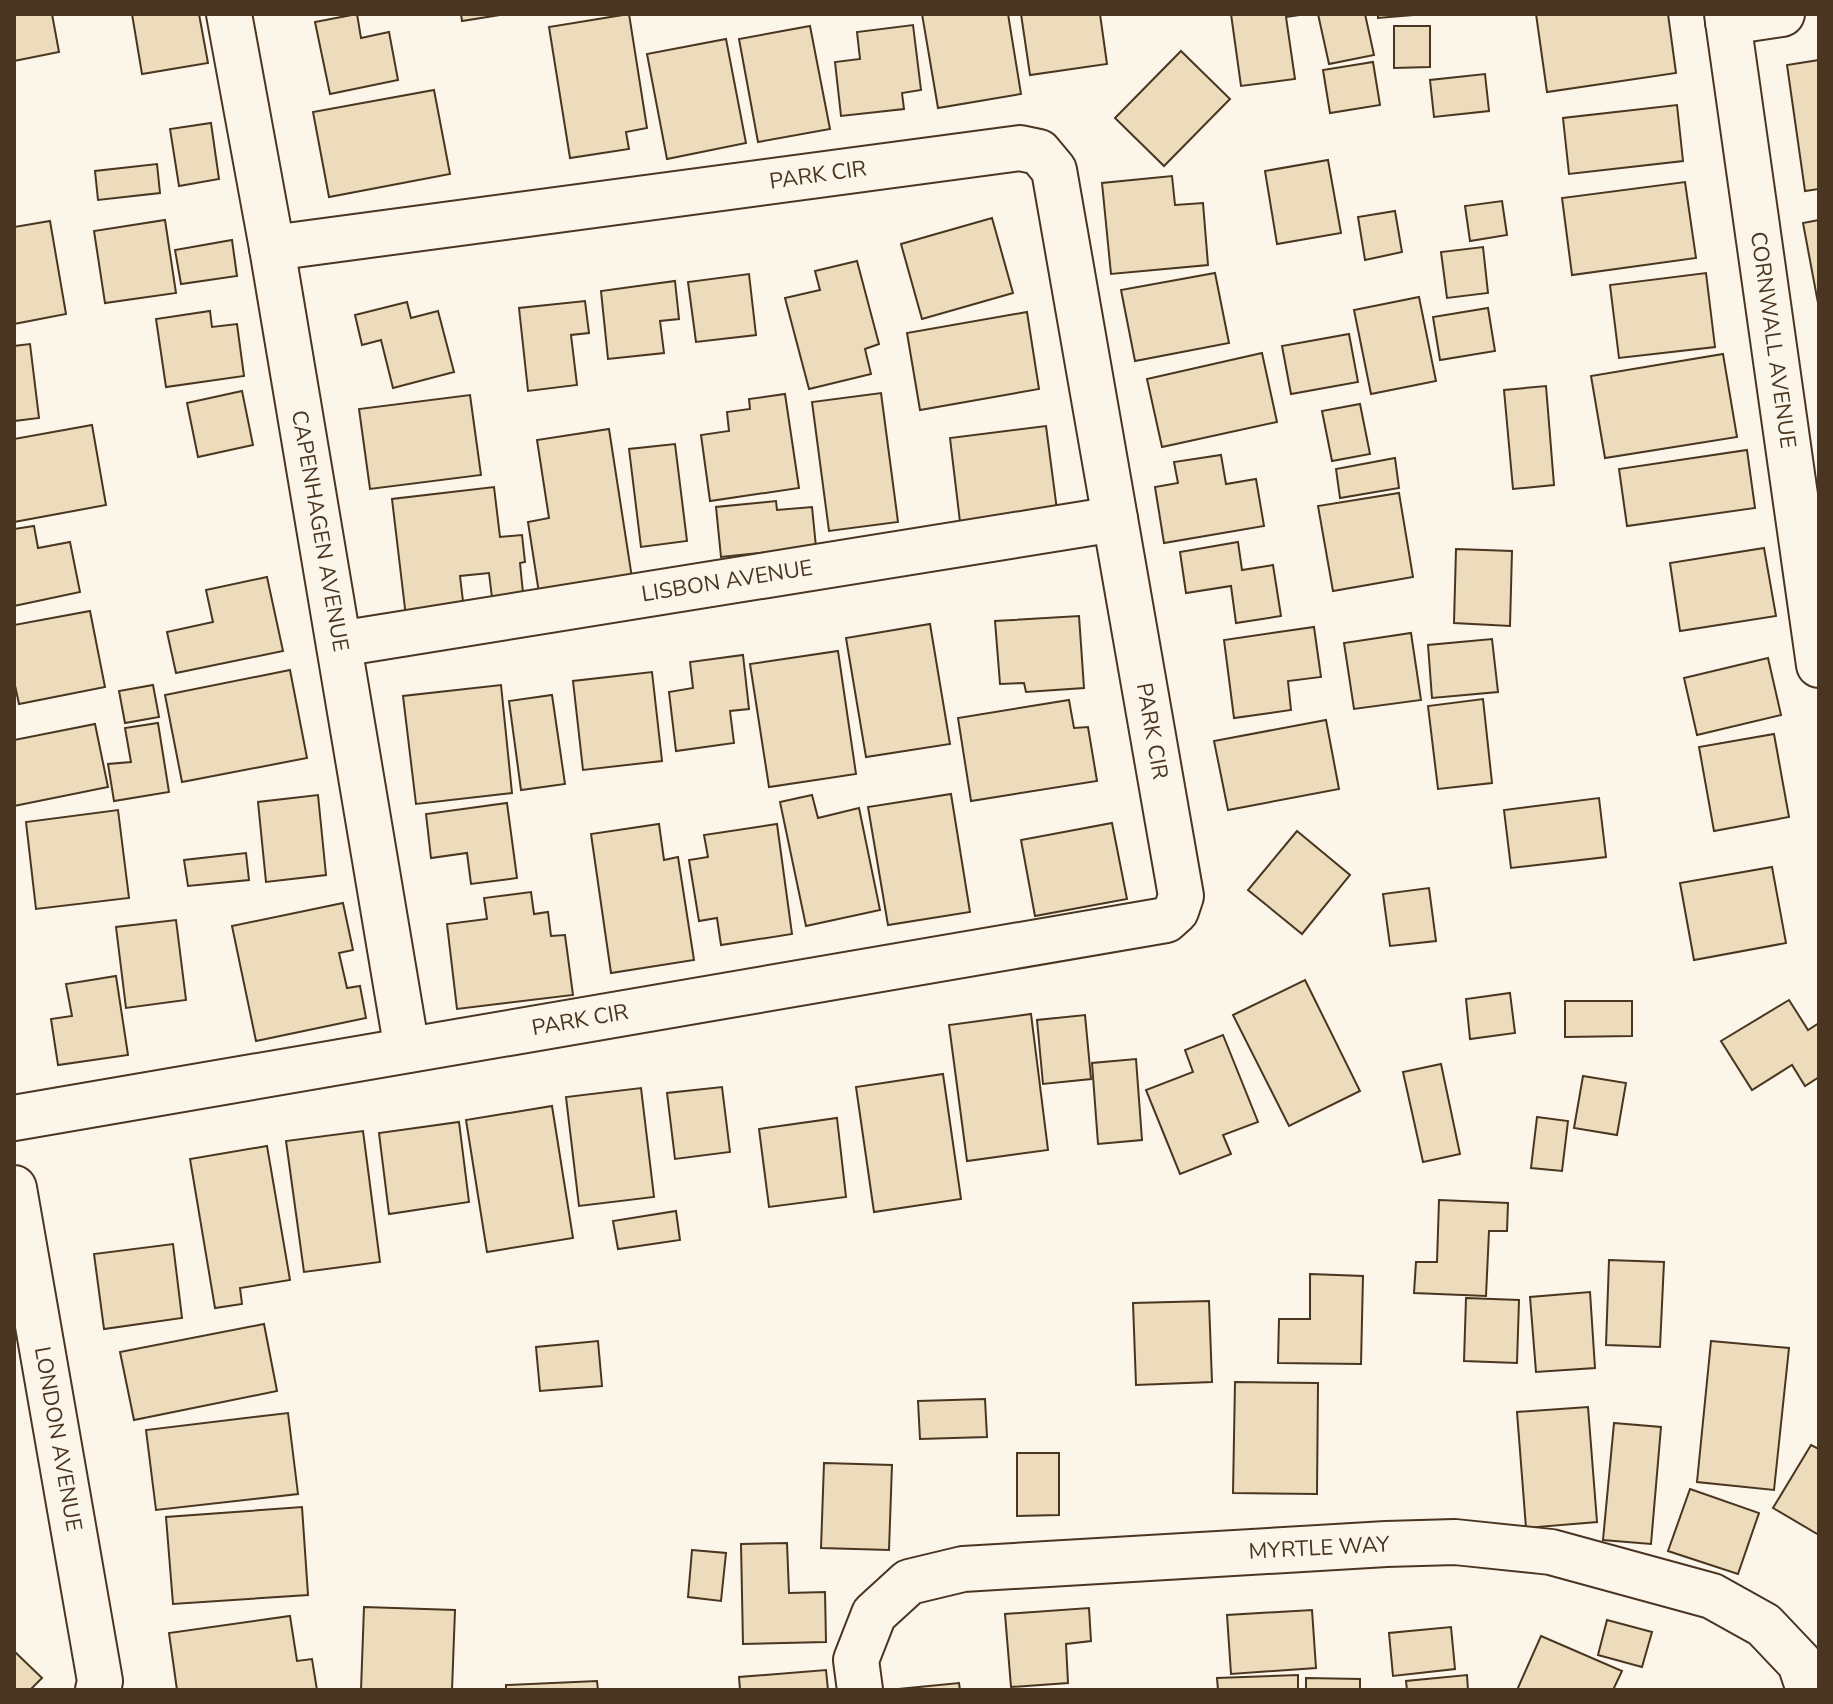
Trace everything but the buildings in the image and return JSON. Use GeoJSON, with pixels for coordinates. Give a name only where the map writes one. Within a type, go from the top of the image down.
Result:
{"type":"FeatureCollection","features":[{"type":"Feature","properties":{"kind":"street","name":"CAPENHAGEN AVENUE"},"geometry":{"type":"LineString","coordinates":[[229,14],[272,248],[407,1050]]}},
{"type":"Feature","properties":{"kind":"street"},"geometry":{"type":"LineString","coordinates":[[1728,18],[1782,14]]}},
{"type":"Feature","properties":{"kind":"street","name":"CORNWALL AVENUE"},"geometry":{"type":"LineString","coordinates":[[1728,18],[1819,665]]}},
{"type":"Feature","properties":{"kind":"street","name":"PARK CIR"},"geometry":{"type":"LineString","coordinates":[[14,1118],[1166,920],[1176,911],[1181,896],[1054,170],[1039,152],[1020,148],[272,248]]}},
{"type":"Feature","properties":{"kind":"street","name":"LISBON AVENUE"},"geometry":{"type":"LineString","coordinates":[[339,644],[1115,519]]}},
{"type":"Feature","properties":{"kind":"street","name":"LONDON AVENUE"},"geometry":{"type":"LineString","coordinates":[[14,1188],[100,1681],[98,1690]]}},
{"type":"Feature","properties":{"kind":"street","name":"MYRTLE WAY"},"geometry":{"type":"LineString","coordinates":[[860,1690],[856,1660],[874,1614],[909,1582],[936,1575],[978,1568],[1455,1542],[1551,1552],[1712,1596],[1764,1625],[1800,1663],[1809,1690]]}}]}
